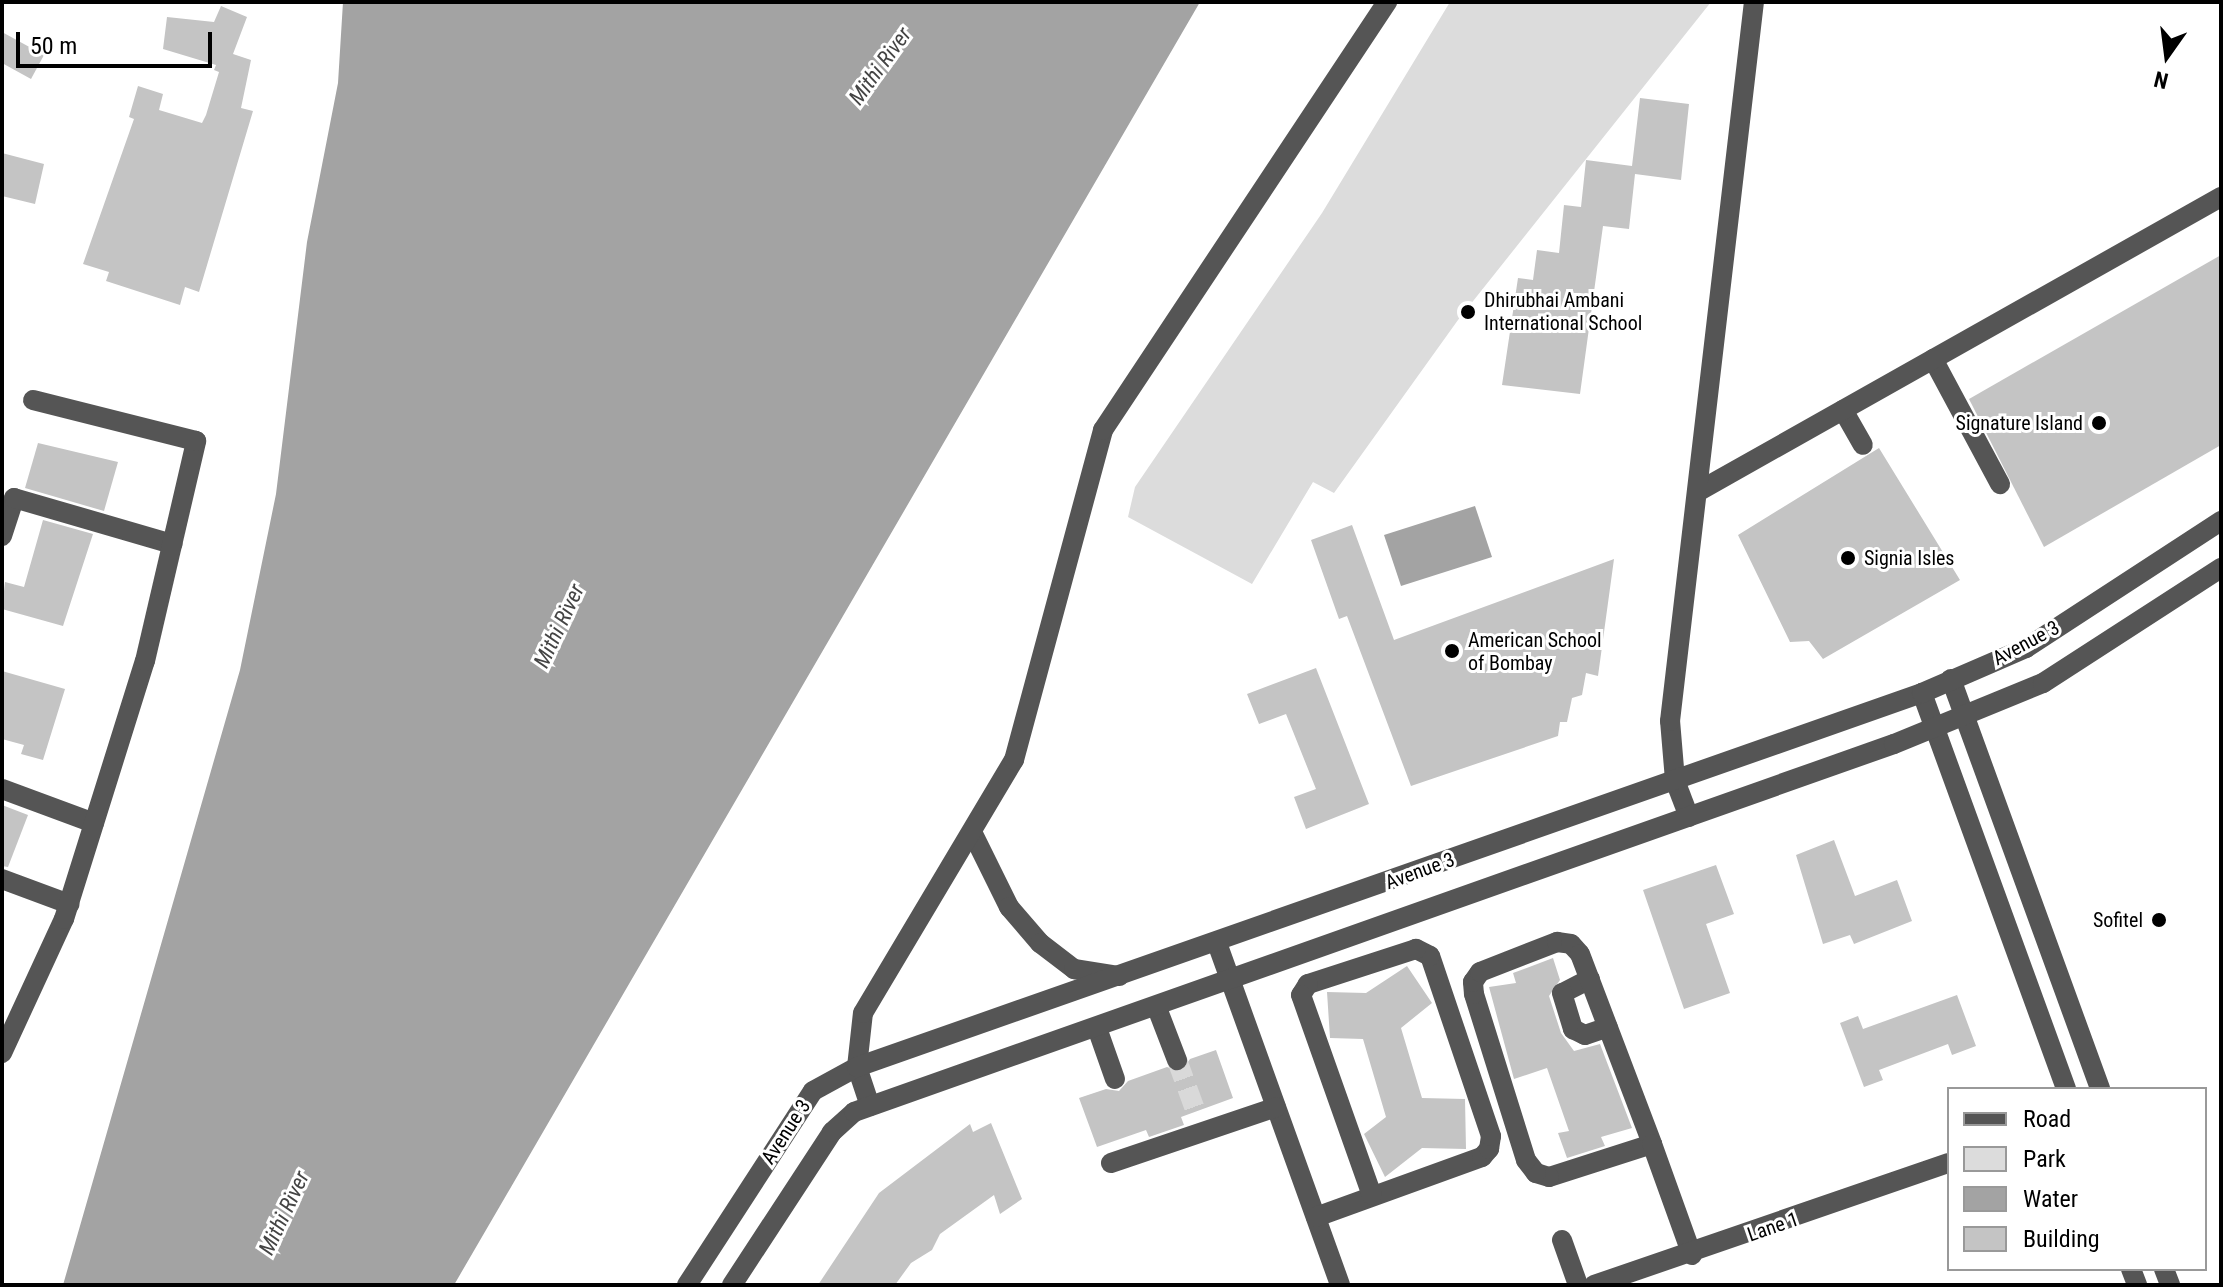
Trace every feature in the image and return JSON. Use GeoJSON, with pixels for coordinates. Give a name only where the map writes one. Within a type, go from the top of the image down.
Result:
{"type":"FeatureCollection","features":[{"type":"Feature","properties":{"kind":"street"},"geometry":{"type":"LineString","coordinates":[[870,1106],[857,1067],[863,1013],[1014,760],[1103,430],[1387,2]]}},
{"type":"Feature","properties":{"kind":"street"},"geometry":{"type":"LineString","coordinates":[[1689,817],[1675,780],[1670,721],[1754,2]]}},
{"type":"Feature","properties":{"kind":"street"},"geometry":{"type":"LineString","coordinates":[[1699,491],[2221,197]]}},
{"type":"Feature","properties":{"kind":"street"},"geometry":{"type":"LineString","coordinates":[[1933,359],[2000,484]]}},
{"type":"Feature","properties":{"kind":"street"},"geometry":{"type":"LineString","coordinates":[[2,1053],[69,904],[145,661],[196,441],[33,400]]}},
{"type":"Feature","properties":{"kind":"street"},"geometry":{"type":"LineString","coordinates":[[1843,410],[1863,445]]}},
{"type":"Feature","properties":{"kind":"street"},"geometry":{"type":"LineString","coordinates":[[2,536],[14,498],[172,544]]}},
{"type":"Feature","properties":{"kind":"street","name":"Avenue 3"},"geometry":{"type":"LineString","coordinates":[[687,1285],[813,1091],[857,1067],[1122,977],[1922,693],[2026,648],[2221,521]]}},
{"type":"Feature","properties":{"kind":"street","name":"Avenue 3"},"geometry":{"type":"LineString","coordinates":[[732,1285],[841,1120],[870,1106],[1232,982],[1937,727],[2043,683],[2221,568]]}},
{"type":"Feature","properties":{"kind":"street"},"geometry":{"type":"LineString","coordinates":[[1951,679],[2099,1087]]}},
{"type":"Feature","properties":{"kind":"street"},"geometry":{"type":"LineString","coordinates":[[1922,693],[1937,727],[2065,1087]]}},
{"type":"Feature","properties":{"kind":"street"},"geometry":{"type":"LineString","coordinates":[[2,789],[94,823]]}},
{"type":"Feature","properties":{"kind":"street"},"geometry":{"type":"LineString","coordinates":[[972,832],[1009,907],[1040,943],[1074,969],[1122,977]]}},
{"type":"Feature","properties":{"kind":"street"},"geometry":{"type":"LineString","coordinates":[[2,879],[69,904]]}},
{"type":"Feature","properties":{"kind":"street"},"geometry":{"type":"LineString","coordinates":[[1393,923],[1404,951]]}},
{"type":"Feature","properties":{"kind":"street"},"geometry":{"type":"LineString","coordinates":[[1652,1144],[1549,1177],[1526,1160],[1473,982],[1480,972],[1557,942],[1571,944],[1590,979],[1652,1144],[1692,1255]]}},
{"type":"Feature","properties":{"kind":"street"},"geometry":{"type":"LineString","coordinates":[[1217,943],[1340,1285]]}},
{"type":"Feature","properties":{"kind":"street"},"geometry":{"type":"LineString","coordinates":[[1316,1217],[1482,1157],[1489,1149],[1491,1136],[1430,956],[1416,949],[1308,984],[1301,995],[1372,1195]]}},
{"type":"Feature","properties":{"kind":"street"},"geometry":{"type":"LineString","coordinates":[[1590,979],[1562,993],[1573,1029],[1585,1035],[1608,1027]]}},
{"type":"Feature","properties":{"kind":"street"},"geometry":{"type":"LineString","coordinates":[[1157,1008],[1177,1060]]}},
{"type":"Feature","properties":{"kind":"street"},"geometry":{"type":"LineString","coordinates":[[1097,1028],[1115,1079]]}},
{"type":"Feature","properties":{"kind":"street"},"geometry":{"type":"LineString","coordinates":[[1111,1163],[1201,1123],[1276,1107]]}},
{"type":"Feature","properties":{"kind":"street","name":"Lane 1"},"geometry":{"type":"LineString","coordinates":[[1594,1285],[1692,1255],[1947,1164]]}},
{"type":"Feature","properties":{"kind":"street"},"geometry":{"type":"LineString","coordinates":[[1562,1240],[1578,1285]]}},
{"type":"Feature","properties":{"kind":"green space"},"geometry":{"type":"Polygon","coordinates":[[[1450,2],[1711,2],[1458,320],[1334,493],[1313,482],[1252,584],[1128,517],[1135,487],[1322,213],[1450,2]]]}},
{"type":"Feature","properties":{"kind":"water","name":"Mithi River"},"geometry":{"type":"Polygon","coordinates":[[[343,2],[1200,2],[454,1285],[63,1285],[240,670],[276,494],[307,242],[338,83],[343,2]]]}},
{"type":"Feature","properties":{"kind":"water"},"geometry":{"type":"Polygon","coordinates":[[[1475,506],[1492,557],[1401,586],[1384,535],[1475,506]]]}},
{"type":"Feature","properties":{"kind":"building"},"geometry":{"type":"Polygon","coordinates":[[[221,6],[247,17],[233,54],[251,60],[241,108],[253,111],[199,292],[185,287],[180,305],[106,281],[109,272],[83,264],[134,119],[129,117],[138,86],[163,94],[159,110],[202,123],[206,115],[219,72],[214,70],[216,65],[163,49],[167,17],[214,22],[221,6]]]}},
{"type":"Feature","properties":{"kind":"building"},"geometry":{"type":"Polygon","coordinates":[[[2,32],[44,55],[31,79],[2,63],[2,32]]]}},
{"type":"Feature","properties":{"kind":"building"},"geometry":{"type":"Polygon","coordinates":[[[1640,98],[1689,104],[1681,180],[1635,174],[1629,229],[1603,226],[1580,394],[1502,385],[1518,278],[1533,280],[1537,250],[1559,253],[1564,205],[1581,207],[1586,160],[1632,166],[1640,98]]]}},
{"type":"Feature","properties":{"kind":"building"},"geometry":{"type":"Polygon","coordinates":[[[2,153],[44,164],[35,204],[2,196],[2,153]]]}},
{"type":"Feature","properties":{"kind":"building","name":"Signature Island"},"geometry":{"type":"Polygon","coordinates":[[[2221,255],[2221,445],[2044,547],[1969,399],[2221,255]]]}},
{"type":"Feature","properties":{"kind":"building"},"geometry":{"type":"Polygon","coordinates":[[[38,443],[118,462],[104,511],[25,488],[38,443]]]}},
{"type":"Feature","properties":{"kind":"building","name":"Signia Isles"},"geometry":{"type":"Polygon","coordinates":[[[1879,448],[1960,580],[1823,659],[1809,641],[1790,642],[1738,535],[1879,448]]]}},
{"type":"Feature","properties":{"kind":"building"},"geometry":{"type":"Polygon","coordinates":[[[43,520],[93,534],[63,626],[2,609],[5,582],[24,587],[43,520]]]}},
{"type":"Feature","properties":{"kind":"building"},"geometry":{"type":"Polygon","coordinates":[[[1352,525],[1394,640],[1614,559],[1598,676],[1586,673],[1582,695],[1572,698],[1567,722],[1560,722],[1558,736],[1411,786],[1347,616],[1339,619],[1311,540],[1352,525]]]}},
{"type":"Feature","properties":{"kind":"building"},"geometry":{"type":"Polygon","coordinates":[[[1316,668],[1369,804],[1306,829],[1294,797],[1316,789],[1286,714],[1259,724],[1247,694],[1316,668]]]}},
{"type":"Feature","properties":{"kind":"building"},"geometry":{"type":"Polygon","coordinates":[[[2,671],[65,689],[43,760],[21,754],[24,745],[2,739],[2,671]]]}},
{"type":"Feature","properties":{"kind":"building"},"geometry":{"type":"Polygon","coordinates":[[[2,805],[28,815],[8,867],[2,866],[2,805]]]}},
{"type":"Feature","properties":{"kind":"building"},"geometry":{"type":"Polygon","coordinates":[[[1834,840],[1855,896],[1897,880],[1912,921],[1854,944],[1850,935],[1823,944],[1796,855],[1834,840]]]}},
{"type":"Feature","properties":{"kind":"building"},"geometry":{"type":"Polygon","coordinates":[[[1716,865],[1734,914],[1706,924],[1730,993],[1684,1009],[1643,890],[1716,865]]]}},
{"type":"Feature","properties":{"kind":"building"},"geometry":{"type":"Polygon","coordinates":[[[1553,958],[1560,980],[1549,996],[1561,1033],[1574,1051],[1600,1044],[1632,1128],[1601,1137],[1605,1146],[1567,1158],[1558,1133],[1569,1131],[1547,1068],[1514,1079],[1489,987],[1516,983],[1513,973],[1553,958]]]}},
{"type":"Feature","properties":{"kind":"building"},"geometry":{"type":"Polygon","coordinates":[[[1407,966],[1432,1003],[1401,1028],[1422,1098],[1465,1099],[1466,1149],[1422,1148],[1385,1177],[1364,1134],[1386,1117],[1363,1039],[1330,1038],[1327,992],[1366,993],[1407,966]]]}},
{"type":"Feature","properties":{"kind":"building"},"geometry":{"type":"Polygon","coordinates":[[[1957,995],[1976,1046],[1952,1055],[1948,1044],[1879,1070],[1883,1080],[1864,1087],[1840,1023],[1858,1016],[1863,1029],[1957,995]]]}},
{"type":"Feature","properties":{"kind":"building"},"geometry":{"type":"Polygon","coordinates":[[[1216,1050],[1233,1098],[1181,1117],[1184,1125],[1149,1137],[1146,1130],[1097,1147],[1079,1098],[1106,1089],[1119,1091],[1128,1081],[1167,1067],[1181,1072],[1190,1059],[1216,1050]]]}},
{"type":"Feature","properties":{"kind":"building"},"geometry":{"type":"Polygon","coordinates":[[[991,1123],[1022,1199],[1000,1214],[994,1195],[940,1234],[932,1250],[911,1263],[895,1285],[818,1285],[879,1193],[970,1124],[973,1132],[991,1123]]]}},
{"type":"Feature","properties":{"kind":"tunnel"},"geometry":{"type":"LineString","coordinates":[[1177,1060],[1197,1115]]}},
{"type":"Feature","properties":{"kind":"place","name":"Dhirubhai Ambani International School"},"geometry":{"type":"Point","coordinates":[1468,312]}},
{"type":"Feature","properties":{"kind":"place","name":"Signature Island"},"geometry":{"type":"Point","coordinates":[2099,423]}},
{"type":"Feature","properties":{"kind":"place","name":"Signia Isles"},"geometry":{"type":"Point","coordinates":[1848,558]}},
{"type":"Feature","properties":{"kind":"place","name":"American School of Bombay"},"geometry":{"type":"Point","coordinates":[1452,651]}},
{"type":"Feature","properties":{"kind":"place","name":"Sofitel"},"geometry":{"type":"Point","coordinates":[2159,920]}}]}
